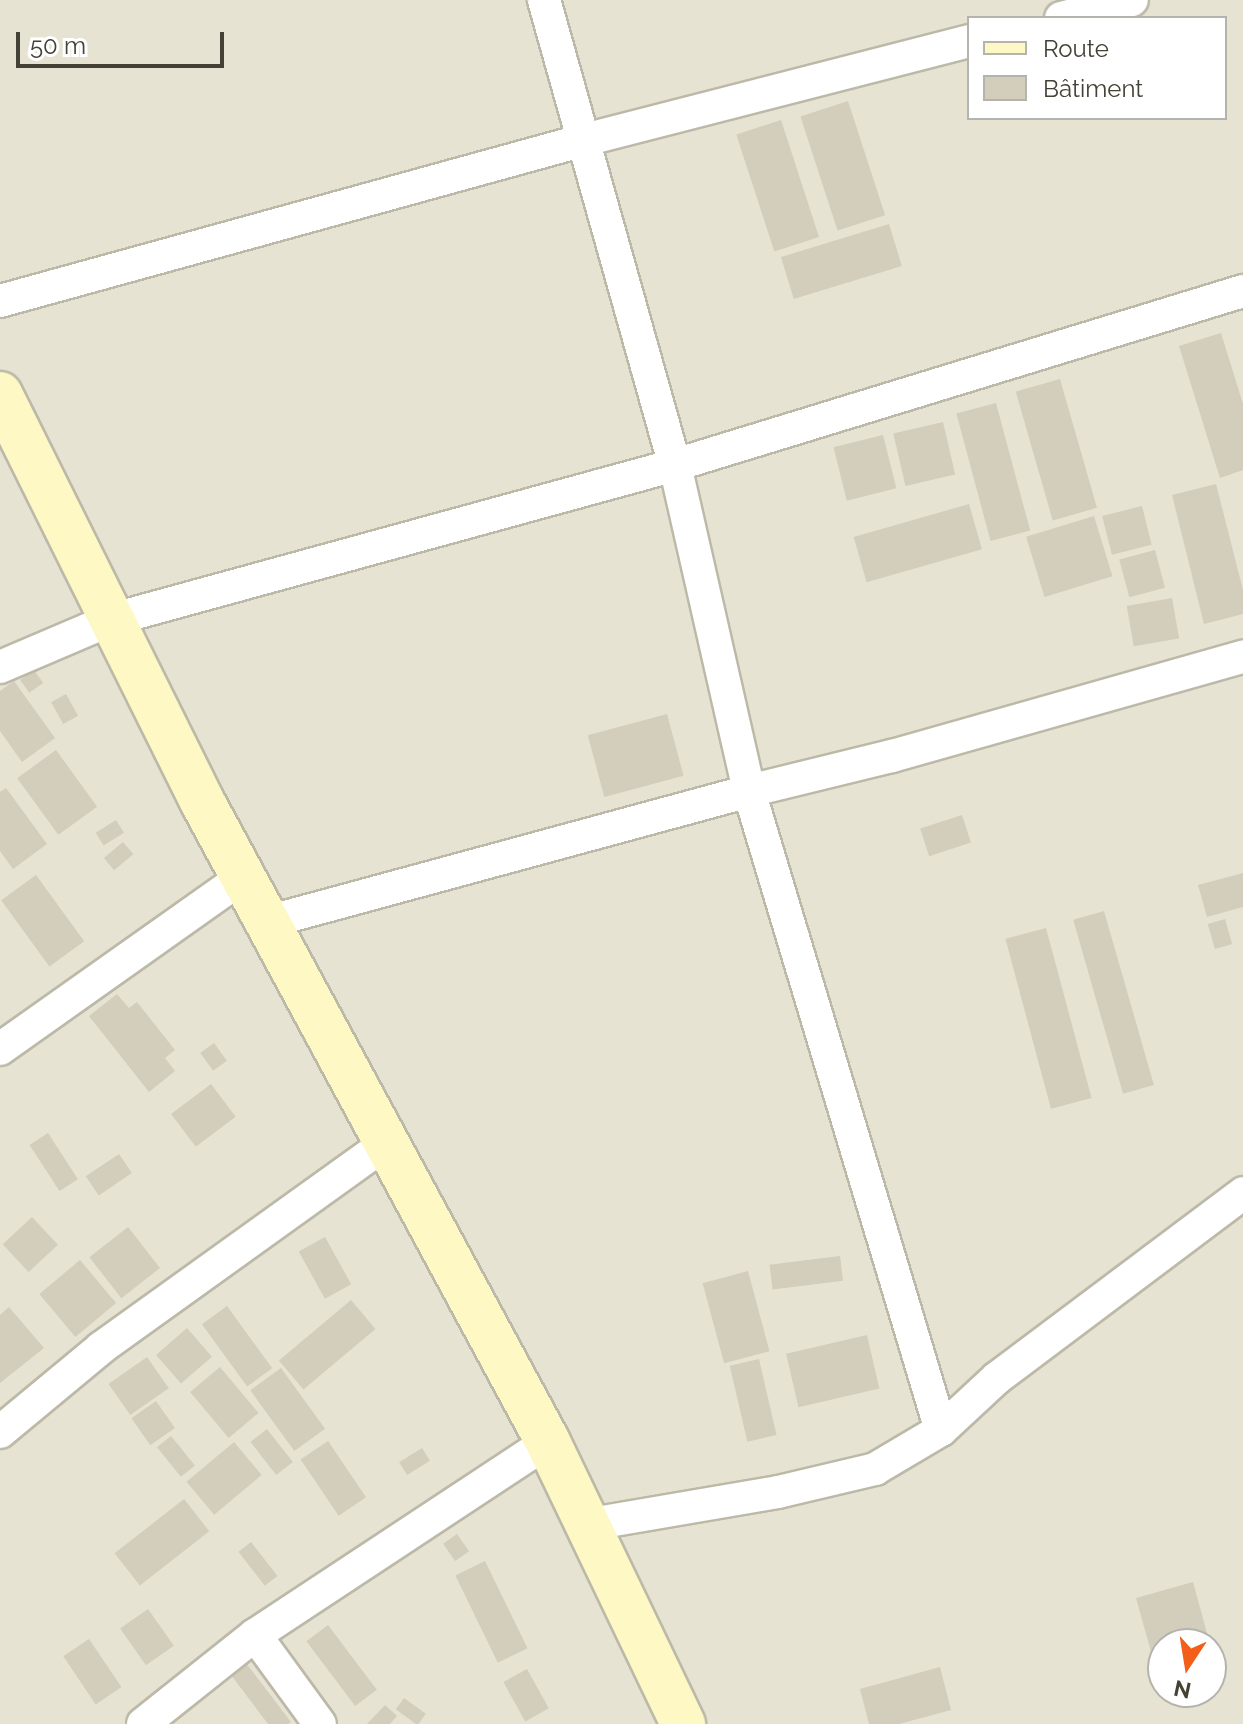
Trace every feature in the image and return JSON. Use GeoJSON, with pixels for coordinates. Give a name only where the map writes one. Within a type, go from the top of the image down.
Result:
{"type":"FeatureCollection","features":[{"type":"Feature","properties":{"kind":"main road"},"geometry":{"type":"LineString","coordinates":[[0,394],[110,620],[243,877],[548,1442],[585,1525],[683,1724]]}},
{"type":"Feature","properties":{"kind":"street"},"geometry":{"type":"LineString","coordinates":[[544,0],[675,465],[749,791],[941,1430]]}},
{"type":"Feature","properties":{"kind":"street"},"geometry":{"type":"LineString","coordinates":[[1069,16],[1132,0]]}},
{"type":"Feature","properties":{"kind":"street"},"geometry":{"type":"LineString","coordinates":[[0,301],[584,140],[967,42]]}},
{"type":"Feature","properties":{"kind":"street"},"geometry":{"type":"LineString","coordinates":[[0,667],[110,620],[675,465],[1243,291]]}},
{"type":"Feature","properties":{"kind":"street"},"geometry":{"type":"LineString","coordinates":[[267,922],[749,791],[892,756],[1243,657]]}},
{"type":"Feature","properties":{"kind":"street"},"geometry":{"type":"LineString","coordinates":[[0,1049],[243,877]]}},
{"type":"Feature","properties":{"kind":"street"},"geometry":{"type":"LineString","coordinates":[[0,1432],[101,1348],[385,1144]]}},
{"type":"Feature","properties":{"kind":"street"},"geometry":{"type":"LineString","coordinates":[[585,1525],[778,1492],[875,1469],[941,1430],[997,1378],[1243,1193]]}},
{"type":"Feature","properties":{"kind":"street"},"geometry":{"type":"LineString","coordinates":[[143,1724],[255,1635],[548,1442]]}},
{"type":"Feature","properties":{"kind":"street"},"geometry":{"type":"LineString","coordinates":[[255,1635],[320,1724]]}},
{"type":"Feature","properties":{"kind":"shaded area"},"geometry":{"type":"Polygon","coordinates":[[[0,0],[1243,0],[1243,1724],[0,1724],[0,0]]]}},
{"type":"Feature","properties":{"kind":"building"},"geometry":{"type":"Polygon","coordinates":[[[848,101],[885,215],[838,231],[800,116],[848,101]]]}},
{"type":"Feature","properties":{"kind":"building"},"geometry":{"type":"Polygon","coordinates":[[[781,120],[819,237],[774,252],[736,135],[781,120]]]}},
{"type":"Feature","properties":{"kind":"building"},"geometry":{"type":"Polygon","coordinates":[[[889,224],[902,266],[794,299],[781,257],[889,224]]]}},
{"type":"Feature","properties":{"kind":"building"},"geometry":{"type":"Polygon","coordinates":[[[1221,333],[1243,404],[1243,470],[1220,478],[1179,346],[1221,333]]]}},
{"type":"Feature","properties":{"kind":"building"},"geometry":{"type":"Polygon","coordinates":[[[1060,379],[1097,508],[1053,520],[1016,392],[1060,379]]]}},
{"type":"Feature","properties":{"kind":"building"},"geometry":{"type":"Polygon","coordinates":[[[996,403],[1030,531],[991,541],[956,414],[996,403]]]}},
{"type":"Feature","properties":{"kind":"building"},"geometry":{"type":"Polygon","coordinates":[[[943,422],[955,475],[905,486],[893,433],[943,422]]]}},
{"type":"Feature","properties":{"kind":"building"},"geometry":{"type":"Polygon","coordinates":[[[883,435],[896,488],[847,501],[834,447],[883,435]]]}},
{"type":"Feature","properties":{"kind":"building"},"geometry":{"type":"Polygon","coordinates":[[[1216,484],[1243,590],[1243,614],[1204,624],[1172,495],[1216,484]]]}},
{"type":"Feature","properties":{"kind":"building"},"geometry":{"type":"Polygon","coordinates":[[[969,504],[982,549],[867,582],[854,537],[969,504]]]}},
{"type":"Feature","properties":{"kind":"building"},"geometry":{"type":"Polygon","coordinates":[[[1142,506],[1152,545],[1112,555],[1102,516],[1142,506]]]}},
{"type":"Feature","properties":{"kind":"building"},"geometry":{"type":"Polygon","coordinates":[[[1094,516],[1112,576],[1045,597],[1026,537],[1094,516]]]}},
{"type":"Feature","properties":{"kind":"building"},"geometry":{"type":"Polygon","coordinates":[[[1155,550],[1165,588],[1129,597],[1119,560],[1155,550]]]}},
{"type":"Feature","properties":{"kind":"building"},"geometry":{"type":"Polygon","coordinates":[[[1172,598],[1179,638],[1134,646],[1127,606],[1172,598]]]}},
{"type":"Feature","properties":{"kind":"building"},"geometry":{"type":"Polygon","coordinates":[[[34,670],[43,683],[29,693],[20,680],[34,670]]]}},
{"type":"Feature","properties":{"kind":"building"},"geometry":{"type":"Polygon","coordinates":[[[14,681],[55,738],[22,762],[0,731],[0,691],[14,681]]]}},
{"type":"Feature","properties":{"kind":"building"},"geometry":{"type":"Polygon","coordinates":[[[66,694],[78,716],[63,724],[51,702],[66,694]]]}},
{"type":"Feature","properties":{"kind":"building"},"geometry":{"type":"Polygon","coordinates":[[[667,714],[684,776],[604,797],[588,735],[667,714]]]}},
{"type":"Feature","properties":{"kind":"building"},"geometry":{"type":"Polygon","coordinates":[[[56,750],[97,807],[58,835],[17,778],[56,750]]]}},
{"type":"Feature","properties":{"kind":"building"},"geometry":{"type":"Polygon","coordinates":[[[6,788],[47,844],[13,869],[0,851],[0,792],[6,788]]]}},
{"type":"Feature","properties":{"kind":"building"},"geometry":{"type":"Polygon","coordinates":[[[962,815],[971,843],[929,856],[920,829],[962,815]]]}},
{"type":"Feature","properties":{"kind":"building"},"geometry":{"type":"Polygon","coordinates":[[[116,820],[124,833],[104,845],[96,833],[116,820]]]}},
{"type":"Feature","properties":{"kind":"building"},"geometry":{"type":"Polygon","coordinates":[[[123,842],[133,854],[114,870],[104,858],[123,842]]]}},
{"type":"Feature","properties":{"kind":"building"},"geometry":{"type":"Polygon","coordinates":[[[1243,873],[1243,907],[1207,917],[1198,885],[1243,873]]]}},
{"type":"Feature","properties":{"kind":"building"},"geometry":{"type":"Polygon","coordinates":[[[36,875],[84,941],[49,967],[1,900],[36,875]]]}},
{"type":"Feature","properties":{"kind":"building"},"geometry":{"type":"Polygon","coordinates":[[[1104,911],[1154,1085],[1123,1094],[1073,920],[1104,911]]]}},
{"type":"Feature","properties":{"kind":"building"},"geometry":{"type":"Polygon","coordinates":[[[1225,919],[1232,944],[1215,949],[1208,924],[1225,919]]]}},
{"type":"Feature","properties":{"kind":"building"},"geometry":{"type":"Polygon","coordinates":[[[1046,928],[1092,1098],[1051,1109],[1005,939],[1046,928]]]}},
{"type":"Feature","properties":{"kind":"building"},"geometry":{"type":"Polygon","coordinates":[[[117,994],[129,1008],[137,1002],[175,1050],[165,1058],[175,1071],[149,1092],[89,1016],[117,994]]]}},
{"type":"Feature","properties":{"kind":"building"},"geometry":{"type":"Polygon","coordinates":[[[214,1043],[227,1061],[213,1071],[200,1053],[214,1043]]]}},
{"type":"Feature","properties":{"kind":"building"},"geometry":{"type":"Polygon","coordinates":[[[211,1084],[236,1117],[196,1147],[171,1114],[211,1084]]]}},
{"type":"Feature","properties":{"kind":"building"},"geometry":{"type":"Polygon","coordinates":[[[48,1133],[78,1179],[60,1191],[30,1145],[48,1133]]]}},
{"type":"Feature","properties":{"kind":"building"},"geometry":{"type":"Polygon","coordinates":[[[119,1154],[132,1173],[99,1195],[86,1176],[119,1154]]]}},
{"type":"Feature","properties":{"kind":"building"},"geometry":{"type":"Polygon","coordinates":[[[32,1217],[58,1245],[29,1272],[3,1244],[32,1217]]]}},
{"type":"Feature","properties":{"kind":"building"},"geometry":{"type":"Polygon","coordinates":[[[128,1227],[160,1268],[121,1298],[89,1257],[128,1227]]]}},
{"type":"Feature","properties":{"kind":"building"},"geometry":{"type":"Polygon","coordinates":[[[325,1237],[351,1284],[325,1299],[299,1252],[325,1237]]]}},
{"type":"Feature","properties":{"kind":"building"},"geometry":{"type":"Polygon","coordinates":[[[840,1256],[843,1281],[773,1289],[770,1265],[840,1256]]]}},
{"type":"Feature","properties":{"kind":"building"},"geometry":{"type":"Polygon","coordinates":[[[80,1260],[116,1303],[75,1337],[39,1294],[80,1260]]]}},
{"type":"Feature","properties":{"kind":"building"},"geometry":{"type":"Polygon","coordinates":[[[748,1271],[769,1351],[724,1363],[703,1283],[748,1271]]]}},
{"type":"Feature","properties":{"kind":"building"},"geometry":{"type":"Polygon","coordinates":[[[351,1300],[375,1329],[303,1390],[279,1360],[351,1300]]]}},
{"type":"Feature","properties":{"kind":"building"},"geometry":{"type":"Polygon","coordinates":[[[227,1306],[272,1368],[247,1387],[202,1324],[227,1306]]]}},
{"type":"Feature","properties":{"kind":"building"},"geometry":{"type":"Polygon","coordinates":[[[9,1307],[44,1348],[0,1383],[0,1315],[9,1307]]]}},
{"type":"Feature","properties":{"kind":"building"},"geometry":{"type":"Polygon","coordinates":[[[187,1328],[212,1357],[181,1384],[156,1355],[187,1328]]]}},
{"type":"Feature","properties":{"kind":"building"},"geometry":{"type":"Polygon","coordinates":[[[867,1335],[879,1389],[798,1407],[786,1354],[867,1335]]]}},
{"type":"Feature","properties":{"kind":"building"},"geometry":{"type":"Polygon","coordinates":[[[147,1357],[169,1388],[130,1415],[108,1384],[147,1357]]]}},
{"type":"Feature","properties":{"kind":"building"},"geometry":{"type":"Polygon","coordinates":[[[759,1359],[777,1435],[747,1442],[730,1366],[759,1359]]]}},
{"type":"Feature","properties":{"kind":"building"},"geometry":{"type":"Polygon","coordinates":[[[220,1367],[259,1413],[229,1438],[190,1392],[220,1367]]]}},
{"type":"Feature","properties":{"kind":"building"},"geometry":{"type":"Polygon","coordinates":[[[281,1368],[325,1429],[294,1451],[250,1390],[281,1368]]]}},
{"type":"Feature","properties":{"kind":"building"},"geometry":{"type":"Polygon","coordinates":[[[156,1401],[175,1428],[150,1445],[131,1418],[156,1401]]]}},
{"type":"Feature","properties":{"kind":"building"},"geometry":{"type":"Polygon","coordinates":[[[267,1429],[293,1462],[276,1475],[250,1442],[267,1429]]]}},
{"type":"Feature","properties":{"kind":"building"},"geometry":{"type":"Polygon","coordinates":[[[171,1436],[195,1466],[181,1477],[157,1447],[171,1436]]]}},
{"type":"Feature","properties":{"kind":"building"},"geometry":{"type":"Polygon","coordinates":[[[328,1441],[366,1497],[339,1516],[301,1459],[328,1441]]]}},
{"type":"Feature","properties":{"kind":"building"},"geometry":{"type":"Polygon","coordinates":[[[234,1442],[262,1475],[214,1515],[187,1482],[234,1442]]]}},
{"type":"Feature","properties":{"kind":"building"},"geometry":{"type":"Polygon","coordinates":[[[422,1448],[430,1461],[407,1475],[399,1462],[422,1448]]]}},
{"type":"Feature","properties":{"kind":"building"},"geometry":{"type":"Polygon","coordinates":[[[184,1499],[209,1531],[140,1585],[115,1553],[184,1499]]]}},
{"type":"Feature","properties":{"kind":"building"},"geometry":{"type":"Polygon","coordinates":[[[457,1534],[469,1551],[455,1561],[443,1544],[457,1534]]]}},
{"type":"Feature","properties":{"kind":"building"},"geometry":{"type":"Polygon","coordinates":[[[251,1542],[277,1576],[265,1586],[238,1552],[251,1542]]]}},
{"type":"Feature","properties":{"kind":"building"},"geometry":{"type":"Polygon","coordinates":[[[485,1561],[528,1648],[498,1663],[455,1575],[485,1561]]]}},
{"type":"Feature","properties":{"kind":"building"},"geometry":{"type":"Polygon","coordinates":[[[1193,1582],[1206,1628],[1147,1628],[1147,1637],[1136,1598],[1193,1582]]]}},
{"type":"Feature","properties":{"kind":"building"},"geometry":{"type":"Polygon","coordinates":[[[148,1609],[174,1646],[146,1665],[120,1629],[148,1609]]]}},
{"type":"Feature","properties":{"kind":"building"},"geometry":{"type":"Polygon","coordinates":[[[328,1625],[377,1690],[355,1706],[306,1641],[328,1625]]]}},
{"type":"Feature","properties":{"kind":"building"},"geometry":{"type":"Polygon","coordinates":[[[89,1639],[121,1687],[96,1704],[63,1656],[89,1639]]]}},
{"type":"Feature","properties":{"kind":"building"},"geometry":{"type":"Polygon","coordinates":[[[246,1663],[291,1722],[268,1724],[231,1675],[246,1663]]]}},
{"type":"Feature","properties":{"kind":"building"},"geometry":{"type":"Polygon","coordinates":[[[940,1667],[951,1710],[899,1724],[869,1724],[860,1689],[940,1667]]]}},
{"type":"Feature","properties":{"kind":"building"},"geometry":{"type":"Polygon","coordinates":[[[527,1669],[549,1708],[525,1721],[503,1682],[527,1669]]]}},
{"type":"Feature","properties":{"kind":"building"},"geometry":{"type":"Polygon","coordinates":[[[404,1698],[426,1714],[416,1724],[396,1709],[404,1698]]]}},
{"type":"Feature","properties":{"kind":"building"},"geometry":{"type":"Polygon","coordinates":[[[385,1705],[397,1716],[390,1724],[367,1724],[385,1705]]]}}]}
